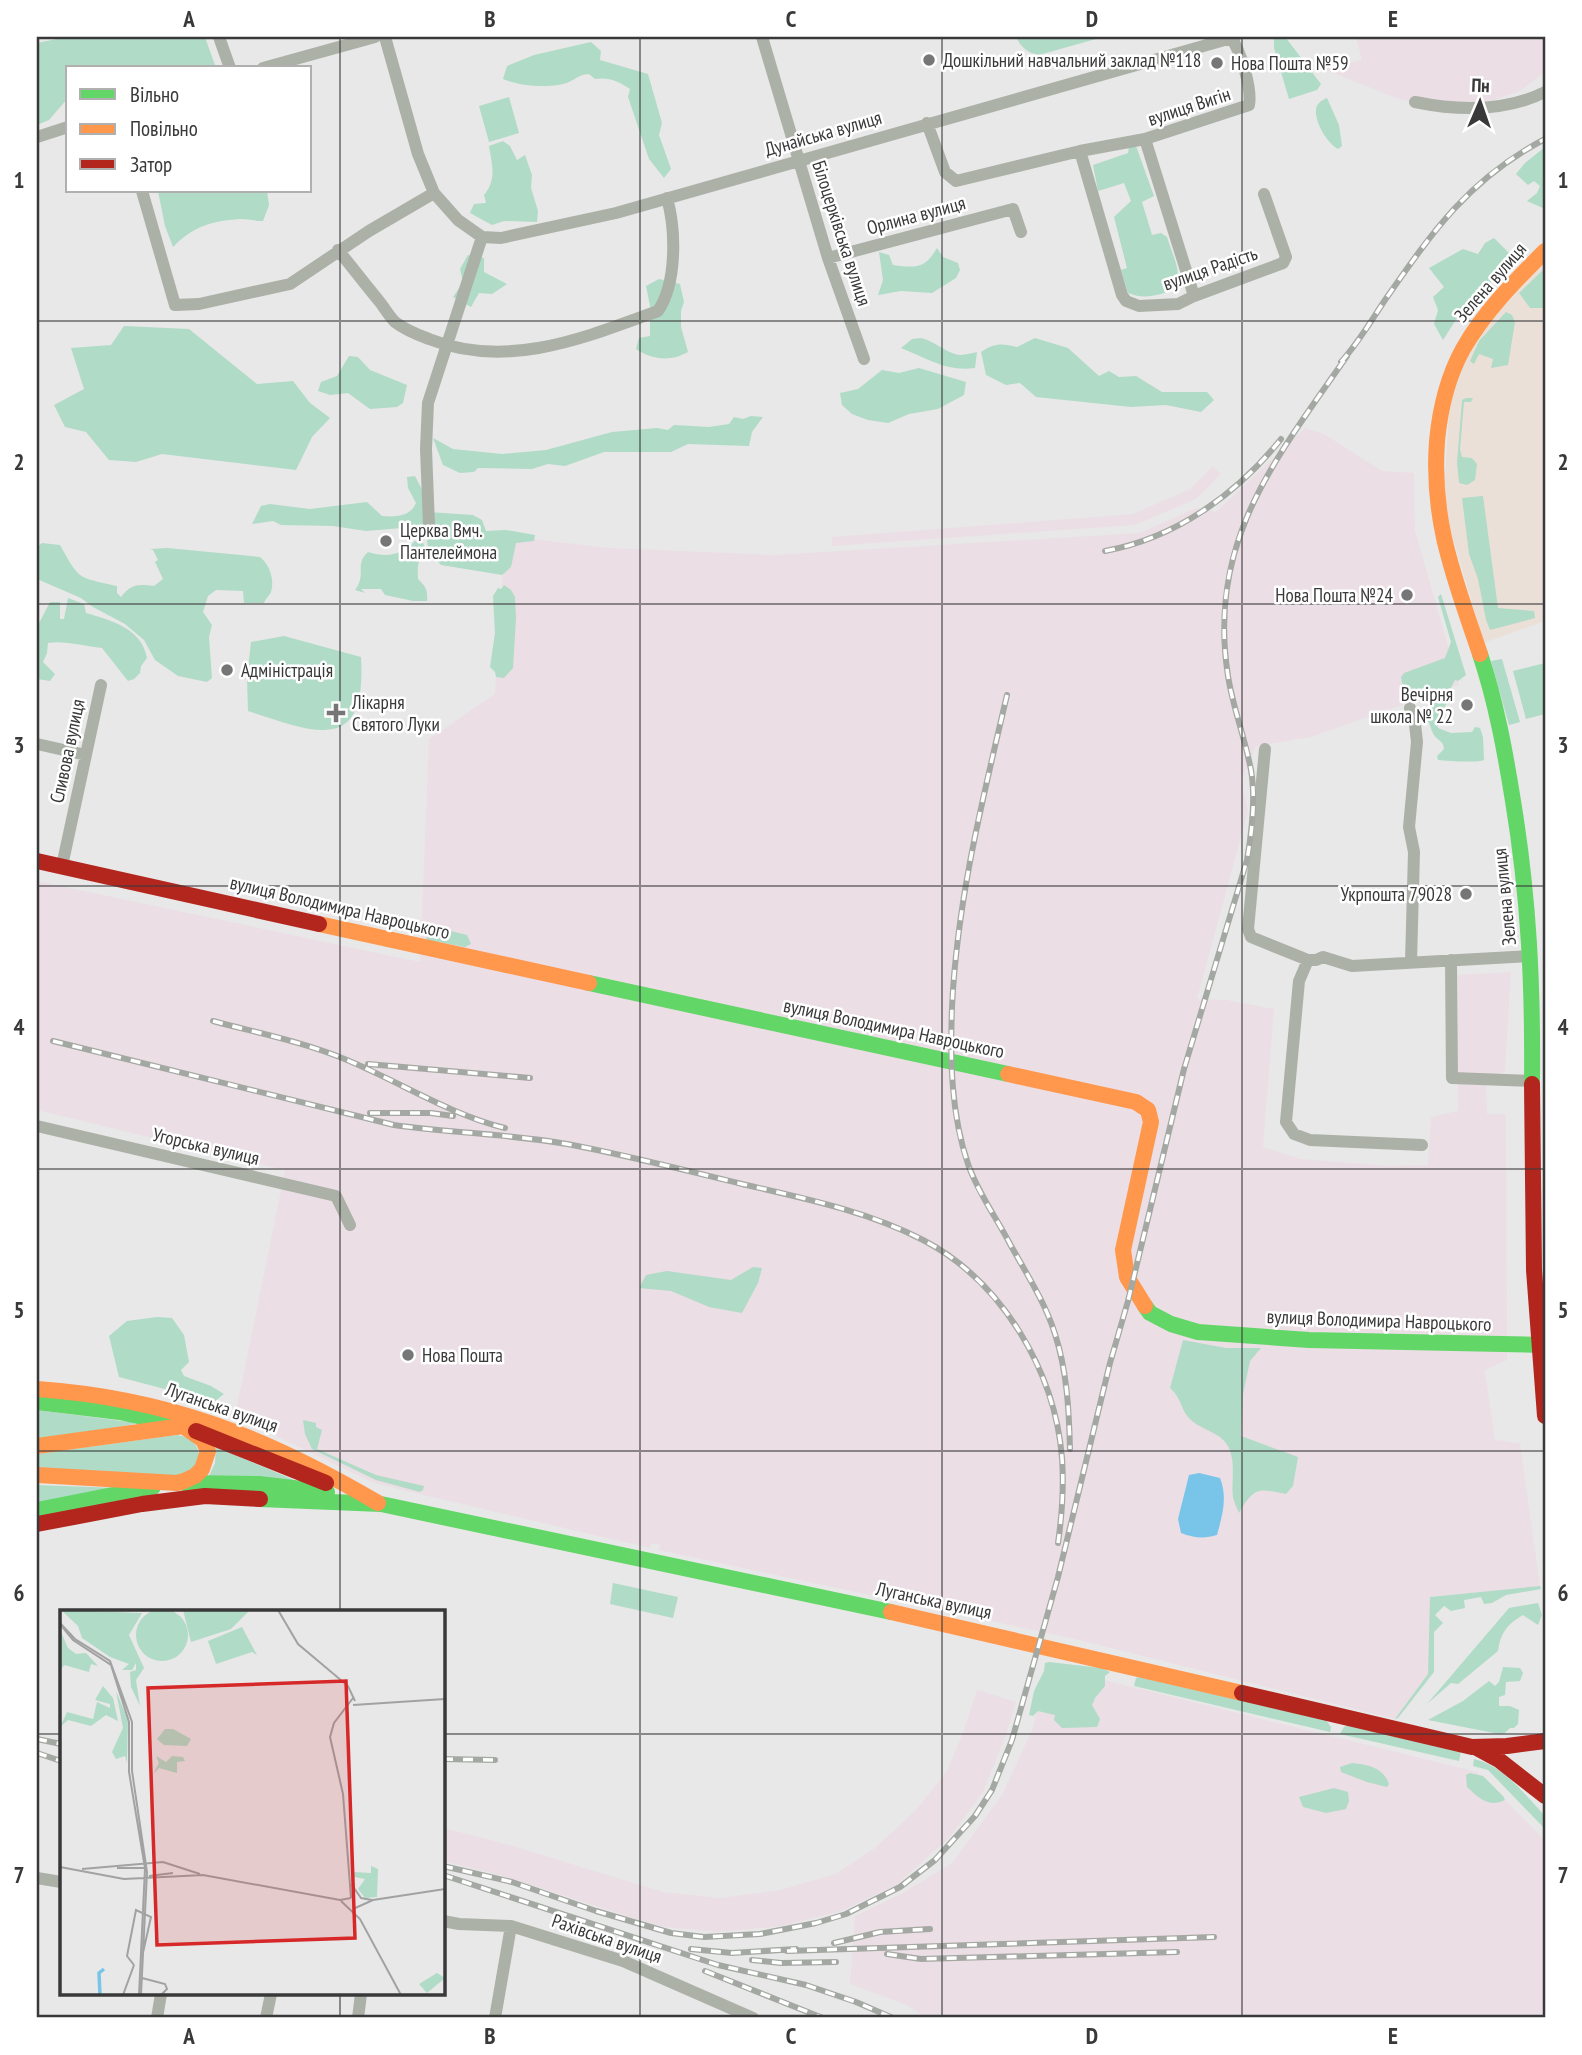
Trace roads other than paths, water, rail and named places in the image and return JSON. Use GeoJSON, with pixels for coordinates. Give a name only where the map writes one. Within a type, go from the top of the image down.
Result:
{"type":"FeatureCollection","features":[{"type":"Feature","properties":{"kind":"main road","name":"Зелена вулиця"},"geometry":{"type":"LineString","coordinates":[[1545,251],[1490,309],[1460,351],[1443,398],[1437,452],[1437,504],[1441,533],[1488,680],[1506,752],[1527,896],[1531,956],[1534,1258],[1545,1416]]}},
{"type":"Feature","properties":{"kind":"main road","name":"вулиця Володимира Навроцького"},"geometry":{"type":"LineString","coordinates":[[37,861],[1136,1102],[1148,1110],[1151,1122],[1128,1223],[1123,1261],[1127,1277],[1150,1313],[1171,1324],[1198,1332],[1309,1340],[1541,1345]]}},
{"type":"Feature","properties":{"kind":"main road","name":"Луганська вулиця"},"geometry":{"type":"LineString","coordinates":[[37,1389],[100,1394],[191,1415],[288,1453],[381,1504]]}},
{"type":"Feature","properties":{"kind":"main road"},"geometry":{"type":"LineString","coordinates":[[37,1402],[120,1412],[183,1426],[381,1504]]}},
{"type":"Feature","properties":{"kind":"main road"},"geometry":{"type":"LineString","coordinates":[[37,1446],[183,1426],[202,1440],[208,1451],[203,1470],[197,1476],[177,1483],[37,1510]]}},
{"type":"Feature","properties":{"kind":"main road"},"geometry":{"type":"LineString","coordinates":[[37,1475],[285,1486],[381,1504]]}},
{"type":"Feature","properties":{"kind":"main road","name":"Луганська вулиця"},"geometry":{"type":"LineString","coordinates":[[37,1524],[142,1504],[205,1496],[381,1504],[960,1627],[1475,1747],[1545,1741]]}},
{"type":"Feature","properties":{"kind":"main road","name":"Луганська вулиця"},"geometry":{"type":"LineString","coordinates":[[1475,1747],[1499,1760],[1545,1796]]}},
{"type":"Feature","properties":{"kind":"street"},"geometry":{"type":"LineString","coordinates":[[219,37],[229,66]]}},
{"type":"Feature","properties":{"kind":"street"},"geometry":{"type":"LineString","coordinates":[[270,66],[375,37]]}},
{"type":"Feature","properties":{"kind":"street"},"geometry":{"type":"LineString","coordinates":[[385,37],[418,154],[434,193],[458,220],[482,237],[428,403],[426,449],[429,525]]}},
{"type":"Feature","properties":{"kind":"street","name":"Білоцерківська вулиця"},"geometry":{"type":"LineString","coordinates":[[762,37],[828,258],[864,359]]}},
{"type":"Feature","properties":{"kind":"street","name":"Дунайська вулиця"},"geometry":{"type":"LineString","coordinates":[[482,237],[501,238],[550,228],[667,198],[1233,37]]}},
{"type":"Feature","properties":{"kind":"street","name":"вулиця Вигін"},"geometry":{"type":"LineString","coordinates":[[1194,296],[1145,139],[1249,105],[1250,96],[1233,37]]}},
{"type":"Feature","properties":{"kind":"street"},"geometry":{"type":"LineString","coordinates":[[1415,103],[1490,109],[1528,101],[1545,92]]}},
{"type":"Feature","properties":{"kind":"street"},"geometry":{"type":"LineString","coordinates":[[928,123],[945,172],[956,181],[1080,151],[1145,139]]}},
{"type":"Feature","properties":{"kind":"street"},"geometry":{"type":"LineString","coordinates":[[37,137],[66,128]]}},
{"type":"Feature","properties":{"kind":"street","name":"вулиця Радість"},"geometry":{"type":"LineString","coordinates":[[1080,151],[1122,295],[1132,304],[1139,306],[1178,304],[1285,261],[1286,257],[1264,194]]}},
{"type":"Feature","properties":{"kind":"street"},"geometry":{"type":"LineString","coordinates":[[142,192],[175,305],[199,304],[290,284],[338,250],[434,193]]}},
{"type":"Feature","properties":{"kind":"street"},"geometry":{"type":"LineString","coordinates":[[338,250],[395,321],[419,335],[446,346],[495,352],[547,347],[658,311],[670,290],[674,221],[667,198]]}},
{"type":"Feature","properties":{"kind":"street","name":"Орлина вулиця"},"geometry":{"type":"LineString","coordinates":[[828,258],[1013,209],[1021,232]]}},
{"type":"Feature","properties":{"kind":"street","name":"Сливова вулиця"},"geometry":{"type":"LineString","coordinates":[[62,866],[101,685]]}},
{"type":"Feature","properties":{"kind":"street"},"geometry":{"type":"LineString","coordinates":[[1410,708],[1415,724],[1416,742],[1409,827],[1414,852],[1411,962]]}},
{"type":"Feature","properties":{"kind":"street"},"geometry":{"type":"LineString","coordinates":[[37,744],[86,755]]}},
{"type":"Feature","properties":{"kind":"street"},"geometry":{"type":"LineString","coordinates":[[1265,749],[1248,929],[1251,937],[1308,960],[1323,957],[1352,966],[1531,956]]}},
{"type":"Feature","properties":{"kind":"street"},"geometry":{"type":"LineString","coordinates":[[1308,960],[1298,981],[1286,1122],[1294,1134],[1310,1140],[1422,1145]]}},
{"type":"Feature","properties":{"kind":"street"},"geometry":{"type":"LineString","coordinates":[[1451,960],[1452,1078],[1532,1081]]}},
{"type":"Feature","properties":{"kind":"street","name":"Угорська вулиця"},"geometry":{"type":"LineString","coordinates":[[37,1126],[336,1196],[350,1225]]}},
{"type":"Feature","properties":{"kind":"street"},"geometry":{"type":"LineString","coordinates":[[37,1878],[60,1882]]}},
{"type":"Feature","properties":{"kind":"street","name":"Рахівська вулиця"},"geometry":{"type":"LineString","coordinates":[[444,1921],[511,1926],[623,1961],[753,2018]]}},
{"type":"Feature","properties":{"kind":"street"},"geometry":{"type":"LineString","coordinates":[[495,2018],[511,1926]]}},
{"type":"Feature","properties":{"kind":"street"},"geometry":{"type":"LineString","coordinates":[[157,2018],[161,1996]]}},
{"type":"Feature","properties":{"kind":"street"},"geometry":{"type":"LineString","coordinates":[[265,2018],[270,1996]]}},
{"type":"Feature","properties":{"kind":"street"},"geometry":{"type":"LineString","coordinates":[[358,2018],[361,1996]]}},
{"type":"Feature","properties":{"kind":"water"},"geometry":{"type":"Polygon","coordinates":[[[1199,1473],[1220,1478],[1224,1493],[1217,1535],[1208,1537],[1181,1533],[1178,1519],[1189,1475],[1199,1473]]]}},
{"type":"Feature","properties":{"kind":"railway"},"geometry":{"type":"LineString","coordinates":[[1341,362],[1420,251],[1454,209],[1495,171],[1545,139]]}},
{"type":"Feature","properties":{"kind":"railway"},"geometry":{"type":"LineString","coordinates":[[444,1866],[512,1882],[671,1933],[704,1937],[760,1934],[846,1914],[900,1887],[935,1860],[975,1816],[992,1790],[1012,1740],[1058,1577],[1184,1069],[1247,860],[1253,815],[1252,781],[1230,688],[1224,628],[1228,584],[1237,543],[1272,467],[1347,356]]}},
{"type":"Feature","properties":{"kind":"railway"},"geometry":{"type":"LineString","coordinates":[[1105,551],[1156,536],[1203,511],[1245,478],[1281,439]]}},
{"type":"Feature","properties":{"kind":"railway"},"geometry":{"type":"LineString","coordinates":[[1007,695],[972,850],[959,928],[952,1007],[953,1087],[962,1145],[972,1175],[1035,1288],[1055,1334],[1065,1376],[1070,1449]]}},
{"type":"Feature","properties":{"kind":"railway"},"geometry":{"type":"LineString","coordinates":[[213,1021],[331,1054],[464,1115],[505,1128]]}},
{"type":"Feature","properties":{"kind":"railway"},"geometry":{"type":"LineString","coordinates":[[53,1041],[394,1125],[546,1141],[633,1158],[834,1206],[880,1221],[923,1240],[977,1279],[1000,1304],[1020,1332],[1036,1362],[1057,1425],[1062,1458],[1058,1543]]}},
{"type":"Feature","properties":{"kind":"railway"},"geometry":{"type":"LineString","coordinates":[[368,1064],[530,1078]]}},
{"type":"Feature","properties":{"kind":"railway"},"geometry":{"type":"LineString","coordinates":[[370,1113],[431,1113],[453,1116]]}},
{"type":"Feature","properties":{"kind":"railway"},"geometry":{"type":"LineString","coordinates":[[37,1739],[60,1744]]}},
{"type":"Feature","properties":{"kind":"railway"},"geometry":{"type":"LineString","coordinates":[[37,1753],[60,1761]]}},
{"type":"Feature","properties":{"kind":"railway"},"geometry":{"type":"LineString","coordinates":[[444,1759],[495,1760]]}},
{"type":"Feature","properties":{"kind":"railway"},"geometry":{"type":"LineString","coordinates":[[444,1875],[718,1965],[806,1985],[893,2018]]}},
{"type":"Feature","properties":{"kind":"railway"},"geometry":{"type":"LineString","coordinates":[[834,1943],[880,1932],[930,1929]]}},
{"type":"Feature","properties":{"kind":"railway"},"geometry":{"type":"LineString","coordinates":[[787,1951],[1214,1937]]}},
{"type":"Feature","properties":{"kind":"railway"},"geometry":{"type":"LineString","coordinates":[[691,1949],[732,1953],[796,1949]]}},
{"type":"Feature","properties":{"kind":"railway"},"geometry":{"type":"LineString","coordinates":[[887,1954],[921,1959],[1177,1952]]}},
{"type":"Feature","properties":{"kind":"railway"},"geometry":{"type":"LineString","coordinates":[[752,1960],[781,1963],[836,1962]]}},
{"type":"Feature","properties":{"kind":"railway"},"geometry":{"type":"LineString","coordinates":[[705,1971],[823,2018]]}},
{"type":"Feature","properties":{"kind":"place","name":"Дошкільний навчальний заклад №118"},"geometry":{"type":"Point","coordinates":[929,60]}},
{"type":"Feature","properties":{"kind":"place","name":"Нова Пошта №59"},"geometry":{"type":"Point","coordinates":[1217,63]}},
{"type":"Feature","properties":{"kind":"place","name":"Церква Вмч. Пантелеймона"},"geometry":{"type":"Point","coordinates":[386,541]}},
{"type":"Feature","properties":{"kind":"place","name":"Нова Пошта №24"},"geometry":{"type":"Point","coordinates":[1407,595]}},
{"type":"Feature","properties":{"kind":"place","name":"Адміністрація"},"geometry":{"type":"Point","coordinates":[227,670]}},
{"type":"Feature","properties":{"kind":"place","name":"Вечірня школа № 22"},"geometry":{"type":"Point","coordinates":[1467,705]}},
{"type":"Feature","properties":{"kind":"place","name":"Лікарня Святого Луки"},"geometry":{"type":"Point","coordinates":[336,713]}},
{"type":"Feature","properties":{"kind":"place","name":"Укрпошта 79028"},"geometry":{"type":"Point","coordinates":[1466,894]}},
{"type":"Feature","properties":{"kind":"place","name":"Нова Пошта"},"geometry":{"type":"Point","coordinates":[408,1355]}}]}
